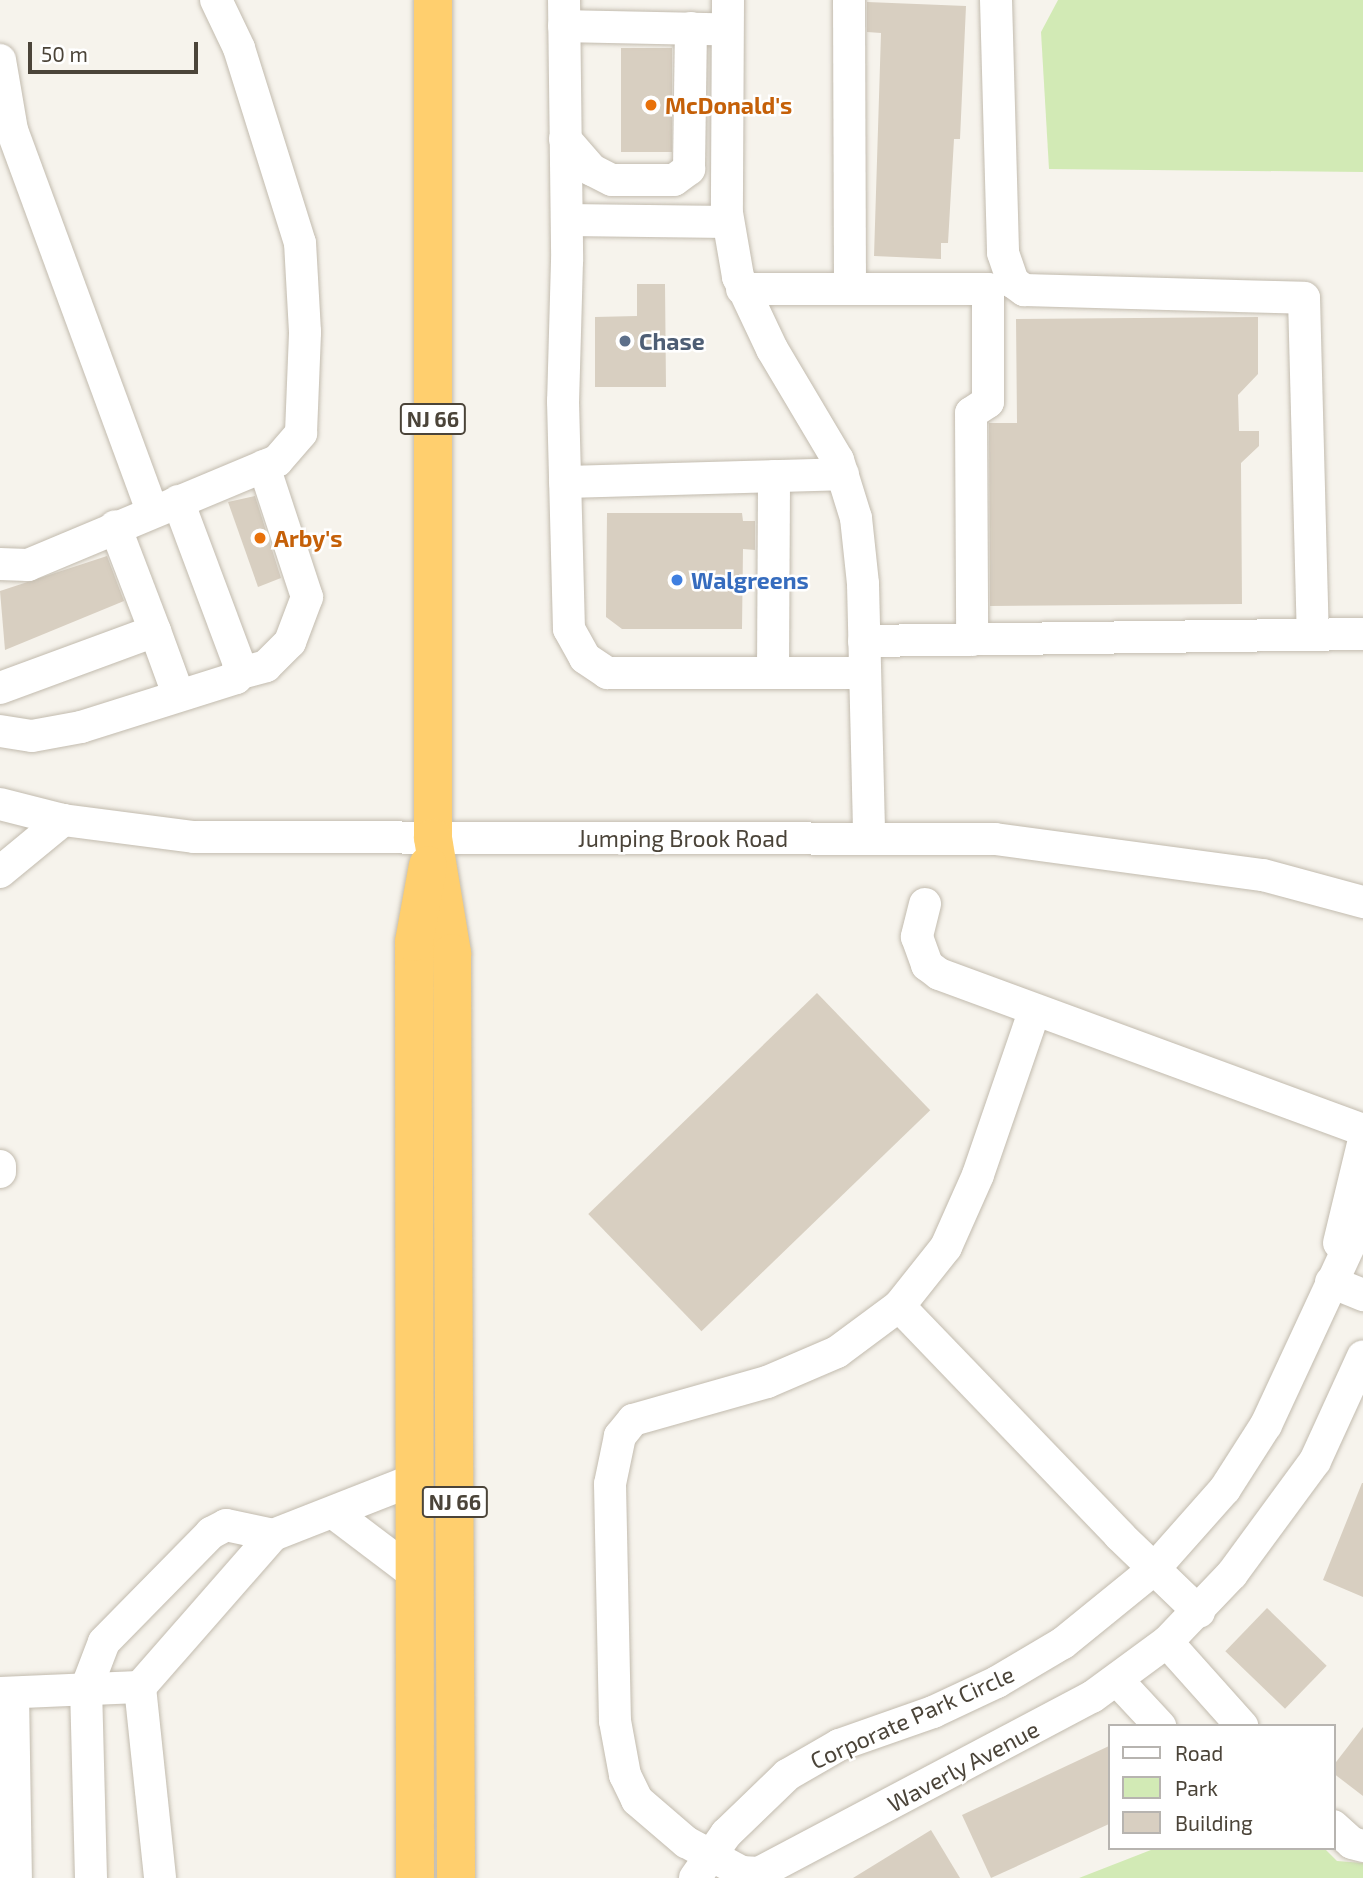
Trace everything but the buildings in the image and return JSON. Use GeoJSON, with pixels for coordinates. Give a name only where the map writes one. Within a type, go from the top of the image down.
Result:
{"type":"FeatureCollection","features":[{"type":"Feature","properties":{"kind":"highway","name":"NJ 66"},"geometry":{"type":"LineString","coordinates":[[433,0],[433,838],[452,953],[456,1878]]}},
{"type":"Feature","properties":{"kind":"highway","name":"NJ 66"},"geometry":{"type":"LineString","coordinates":[[415,1878],[414,942],[433,838]]}},
{"type":"Feature","properties":{"kind":"street"},"geometry":{"type":"LineString","coordinates":[[0,564],[28,565],[165,505],[277,461],[301,433],[305,332],[300,243],[239,48],[216,0]]}},
{"type":"Feature","properties":{"kind":"street"},"geometry":{"type":"LineString","coordinates":[[849,0],[850,289]]}},
{"type":"Feature","properties":{"kind":"street"},"geometry":{"type":"LineString","coordinates":[[972,640],[971,412],[988,402],[1003,253],[996,0]]}},
{"type":"Feature","properties":{"kind":"street"},"geometry":{"type":"LineString","coordinates":[[864,673],[607,673],[592,665],[569,629],[565,482],[567,220],[564,13],[691,28],[728,14],[728,222],[742,289],[772,349],[821,427],[843,474],[856,519],[864,641],[869,837]]}},
{"type":"Feature","properties":{"kind":"street"},"geometry":{"type":"LineString","coordinates":[[565,139],[592,170],[612,180],[674,180],[689,169],[691,28]]}},
{"type":"Feature","properties":{"kind":"street"},"geometry":{"type":"LineString","coordinates":[[0,60],[12,130],[165,505],[239,664],[237,674]]}},
{"type":"Feature","properties":{"kind":"street"},"geometry":{"type":"LineString","coordinates":[[567,220],[728,222]]}},
{"type":"Feature","properties":{"kind":"street"},"geometry":{"type":"LineString","coordinates":[[742,289],[1001,286],[1024,290],[1304,298],[1313,635]]}},
{"type":"Feature","properties":{"kind":"street"},"geometry":{"type":"LineString","coordinates":[[0,730],[32,736],[81,727],[266,666],[290,642],[307,597],[264,466]]}},
{"type":"Feature","properties":{"kind":"street"},"geometry":{"type":"LineString","coordinates":[[565,482],[843,474]]}},
{"type":"Feature","properties":{"kind":"street"},"geometry":{"type":"LineString","coordinates":[[773,673],[774,476]]}},
{"type":"Feature","properties":{"kind":"street"},"geometry":{"type":"LineString","coordinates":[[115,526],[178,694]]}},
{"type":"Feature","properties":{"kind":"street"},"geometry":{"type":"LineString","coordinates":[[0,688],[155,631]]}},
{"type":"Feature","properties":{"kind":"street"},"geometry":{"type":"LineString","coordinates":[[864,641],[1363,634]]}},
{"type":"Feature","properties":{"kind":"street","name":"Jumping Brook Road"},"geometry":{"type":"LineString","coordinates":[[0,804],[63,820],[194,837],[995,839],[1073,846],[1263,875],[1363,902]]}},
{"type":"Feature","properties":{"kind":"street"},"geometry":{"type":"LineString","coordinates":[[0,872],[63,820]]}},
{"type":"Feature","properties":{"kind":"street"},"geometry":{"type":"LineString","coordinates":[[925,904],[917,937],[927,965],[958,984],[1363,1130]]}},
{"type":"Feature","properties":{"kind":"street","name":"Waverly Avenue"},"geometry":{"type":"LineString","coordinates":[[1034,1012],[978,1175],[946,1247],[899,1306],[837,1352],[767,1382],[633,1420],[620,1436],[610,1484],[618,1749],[636,1800],[686,1842],[704,1870],[742,1872],[759,1876],[1118,1681],[1199,1612],[1306,1475],[1363,1356]]}},
{"type":"Feature","properties":{"kind":"street","name":"Corporate Park Circle"},"geometry":{"type":"LineString","coordinates":[[1331,1282],[1363,1144]]}},
{"type":"Feature","properties":{"kind":"street"},"geometry":{"type":"LineString","coordinates":[[0,1166],[0,1172]]}},
{"type":"Feature","properties":{"kind":"street","name":"Corporate Park Circle"},"geometry":{"type":"LineString","coordinates":[[704,1870],[745,1813],[788,1775],[839,1745],[933,1712],[997,1682],[1063,1643],[1154,1569],[1201,1518],[1247,1457],[1287,1388],[1331,1282],[1363,1216]]}},
{"type":"Feature","properties":{"kind":"street"},"geometry":{"type":"LineString","coordinates":[[1331,1282],[1363,1295]]}},
{"type":"Feature","properties":{"kind":"street"},"geometry":{"type":"LineString","coordinates":[[899,1306],[1199,1612]]}},
{"type":"Feature","properties":{"kind":"street"},"geometry":{"type":"LineString","coordinates":[[16,1878],[6,1693],[140,1687],[273,1535],[335,1514],[413,1480]]}},
{"type":"Feature","properties":{"kind":"street"},"geometry":{"type":"LineString","coordinates":[[335,1514],[413,1573]]}},
{"type":"Feature","properties":{"kind":"street"},"geometry":{"type":"LineString","coordinates":[[91,1878],[86,1689],[104,1642],[211,1532],[226,1525],[273,1535]]}},
{"type":"Feature","properties":{"kind":"street"},"geometry":{"type":"LineString","coordinates":[[1167,1642],[1240,1724]]}},
{"type":"Feature","properties":{"kind":"street"},"geometry":{"type":"LineString","coordinates":[[1118,1681],[1158,1724]]}},
{"type":"Feature","properties":{"kind":"street"},"geometry":{"type":"LineString","coordinates":[[140,1687],[160,1878]]}},
{"type":"Feature","properties":{"kind":"street"},"geometry":{"type":"LineString","coordinates":[[1335,1828],[1352,1843],[1363,1846]]}},
{"type":"Feature","properties":{"kind":"green space"},"geometry":{"type":"Polygon","coordinates":[[[1058,0],[1363,0],[1363,172],[1049,169],[1041,32],[1058,0]]]}},
{"type":"Feature","properties":{"kind":"green space"},"geometry":{"type":"Polygon","coordinates":[[[1151,1850],[1326,1850],[1337,1861],[1363,1863],[1363,1878],[1079,1878],[1151,1850]]]}},
{"type":"Feature","properties":{"kind":"place","name":"McDonald's"},"geometry":{"type":"Point","coordinates":[651,105]}},
{"type":"Feature","properties":{"kind":"place","name":"Chase"},"geometry":{"type":"Point","coordinates":[625,341]}},
{"type":"Feature","properties":{"kind":"place","name":"Arby's"},"geometry":{"type":"Point","coordinates":[260,538]}},
{"type":"Feature","properties":{"kind":"place","name":"Walgreens"},"geometry":{"type":"Point","coordinates":[677,580]}}]}
